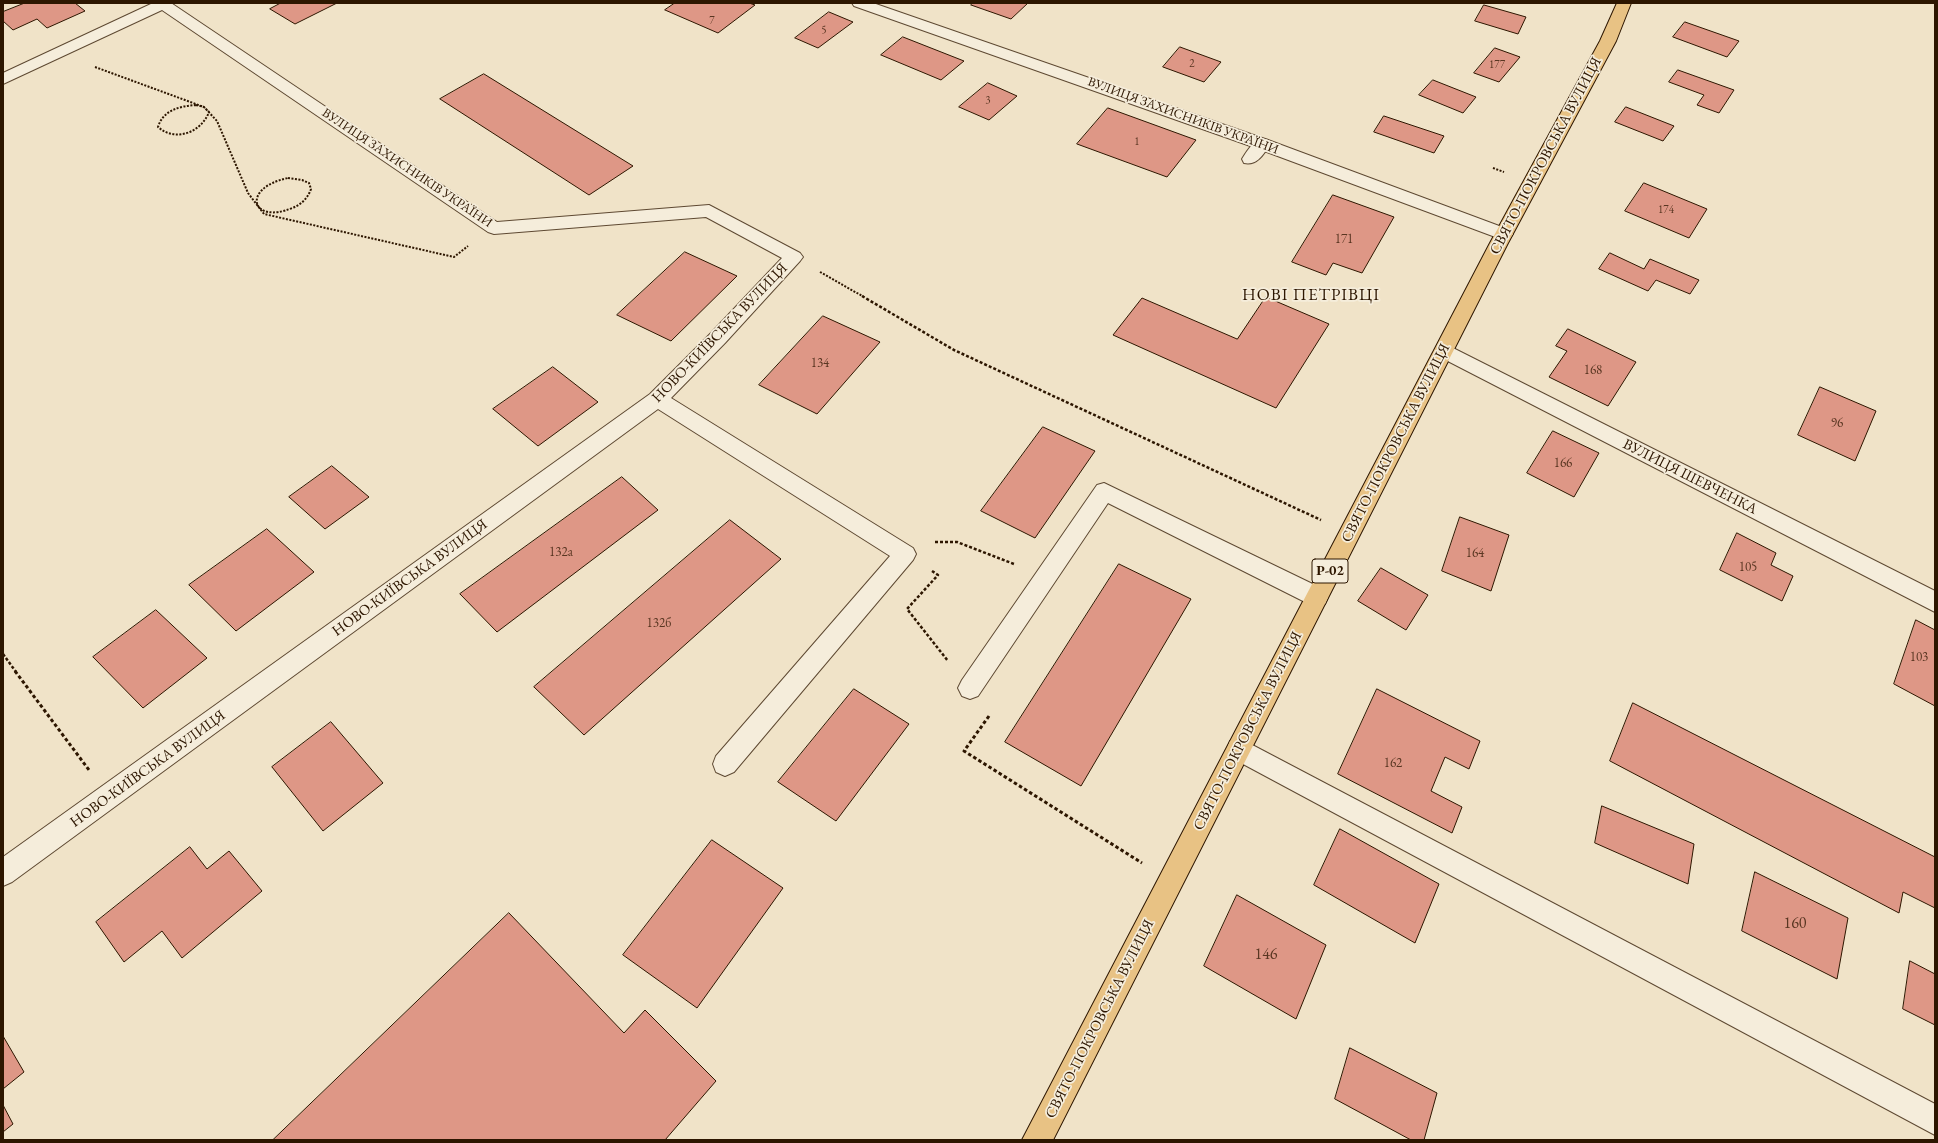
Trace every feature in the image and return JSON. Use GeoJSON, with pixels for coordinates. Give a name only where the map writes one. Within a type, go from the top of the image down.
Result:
{"type":"FeatureCollection","features":[{"type":"Feature","properties":{"kind":"main road","name":"СВЯТО-ПОКРОВСЬКА ВУЛИЦЯ"},"geometry":{"type":"LineString","coordinates":[[1037,1140],[1504,234],[1608,41],[1624,3]]}},
{"type":"Feature","properties":{"kind":"street","name":"ВУЛИЦЯ ЗАХИСНИКІВ УКРАЇНИ"},"geometry":{"type":"LineString","coordinates":[[859,3],[1262,144],[1504,234]]}},
{"type":"Feature","properties":{"kind":"street","name":"ВУЛИЦЯ ЗАХИСНИКІВ УКРАЇНИ"},"geometry":{"type":"LineString","coordinates":[[162,4],[494,228],[709,211],[794,257]]}},
{"type":"Feature","properties":{"kind":"street"},"geometry":{"type":"LineString","coordinates":[[3,79],[162,4]]}},
{"type":"Feature","properties":{"kind":"street","name":"НОВО-КИЇВСЬКА ВУЛИЦЯ"},"geometry":{"type":"LineString","coordinates":[[3,873],[657,399],[718,338],[794,257]]}},
{"type":"Feature","properties":{"kind":"street","name":"ВУЛИЦЯ ШЕВЧЕНКА"},"geometry":{"type":"LineString","coordinates":[[1444,351],[1935,602]]}},
{"type":"Feature","properties":{"kind":"street"},"geometry":{"type":"LineString","coordinates":[[657,399],[905,554],[725,764]]}},
{"type":"Feature","properties":{"kind":"street"},"geometry":{"type":"LineString","coordinates":[[970,688],[1104,491],[1317,597]]}},
{"type":"Feature","properties":{"kind":"street"},"geometry":{"type":"LineString","coordinates":[[1239,749],[1935,1120]]}},
{"type":"Feature","properties":{"kind":"lane"},"geometry":{"type":"LineString","coordinates":[[1250,159],[1262,144]]}},
{"type":"Feature","properties":{"kind":"path"},"geometry":{"type":"LineString","coordinates":[[59,53],[204,107],[209,112],[208,119],[193,131],[170,135],[162,132],[158,127],[161,118],[174,109],[190,105],[204,107],[216,120],[242,182],[264,214],[454,257],[494,228]]}},
{"type":"Feature","properties":{"kind":"path"},"geometry":{"type":"LineString","coordinates":[[288,178],[298,178],[306,180],[310,185],[311,191],[308,197],[293,208],[273,213],[264,211],[258,207],[255,202],[256,196],[261,189],[274,182],[288,178]]}},
{"type":"Feature","properties":{"kind":"path"},"geometry":{"type":"LineString","coordinates":[[794,257],[954,350],[1350,533]]}},
{"type":"Feature","properties":{"kind":"path"},"geometry":{"type":"LineString","coordinates":[[885,542],[957,542],[1046,576]]}},
{"type":"Feature","properties":{"kind":"path"},"geometry":{"type":"LineString","coordinates":[[905,554],[938,575],[907,609],[991,714],[964,751],[1171,881]]}},
{"type":"Feature","properties":{"kind":"path"},"geometry":{"type":"LineString","coordinates":[[3,654],[109,797]]}},
{"type":"Feature","properties":{"kind":"building"},"geometry":{"type":"Polygon","coordinates":[[[25,3],[75,3],[85,11],[47,28],[37,19],[13,30],[3,21],[3,12],[25,3]]]}},
{"type":"Feature","properties":{"kind":"building"},"geometry":{"type":"Polygon","coordinates":[[[281,3],[337,3],[295,24],[270,9],[281,3]]]}},
{"type":"Feature","properties":{"kind":"building"},"geometry":{"type":"Polygon","coordinates":[[[675,3],[749,3],[755,5],[718,33],[665,10],[675,3]]]}},
{"type":"Feature","properties":{"kind":"building"},"geometry":{"type":"Polygon","coordinates":[[[973,3],[1028,3],[1011,19],[971,5],[973,3]]]}},
{"type":"Feature","properties":{"kind":"building"},"geometry":{"type":"Polygon","coordinates":[[[1484,5],[1526,17],[1518,34],[1475,21],[1484,5]]]}},
{"type":"Feature","properties":{"kind":"building"},"geometry":{"type":"Polygon","coordinates":[[[829,12],[853,22],[818,48],[795,38],[829,12]]]}},
{"type":"Feature","properties":{"kind":"building"},"geometry":{"type":"Polygon","coordinates":[[[1685,22],[1739,41],[1727,57],[1673,37],[1685,22]]]}},
{"type":"Feature","properties":{"kind":"building"},"geometry":{"type":"Polygon","coordinates":[[[903,37],[964,61],[941,80],[881,55],[903,37]]]}},
{"type":"Feature","properties":{"kind":"building"},"geometry":{"type":"Polygon","coordinates":[[[1180,47],[1221,62],[1204,82],[1163,67],[1180,47]]]}},
{"type":"Feature","properties":{"kind":"building"},"geometry":{"type":"Polygon","coordinates":[[[1495,48],[1520,57],[1499,82],[1474,73],[1495,48]]]}},
{"type":"Feature","properties":{"kind":"building"},"geometry":{"type":"Polygon","coordinates":[[[1678,70],[1734,90],[1719,113],[1697,105],[1704,95],[1669,82],[1678,70]]]}},
{"type":"Feature","properties":{"kind":"building"},"geometry":{"type":"Polygon","coordinates":[[[484,74],[633,166],[589,195],[440,99],[484,74]]]}},
{"type":"Feature","properties":{"kind":"building"},"geometry":{"type":"Polygon","coordinates":[[[1433,80],[1476,97],[1463,113],[1419,95],[1433,80]]]}},
{"type":"Feature","properties":{"kind":"building"},"geometry":{"type":"Polygon","coordinates":[[[988,83],[1017,96],[989,120],[959,107],[988,83]]]}},
{"type":"Feature","properties":{"kind":"building"},"geometry":{"type":"Polygon","coordinates":[[[1626,107],[1674,126],[1663,141],[1615,122],[1626,107]]]}},
{"type":"Feature","properties":{"kind":"building"},"geometry":{"type":"Polygon","coordinates":[[[1108,108],[1196,140],[1167,177],[1077,144],[1108,108]]]}},
{"type":"Feature","properties":{"kind":"building"},"geometry":{"type":"Polygon","coordinates":[[[1384,116],[1444,136],[1434,153],[1374,132],[1384,116]]]}},
{"type":"Feature","properties":{"kind":"building"},"geometry":{"type":"Polygon","coordinates":[[[1644,183],[1707,209],[1689,238],[1625,211],[1644,183]]]}},
{"type":"Feature","properties":{"kind":"building"},"geometry":{"type":"Polygon","coordinates":[[[1333,195],[1394,217],[1362,273],[1333,263],[1326,275],[1292,262],[1333,195]]]}},
{"type":"Feature","properties":{"kind":"building"},"geometry":{"type":"Polygon","coordinates":[[[685,252],[737,276],[671,341],[617,315],[685,252]]]}},
{"type":"Feature","properties":{"kind":"building"},"geometry":{"type":"Polygon","coordinates":[[[1610,253],[1644,269],[1650,259],[1699,280],[1690,294],[1656,280],[1648,291],[1599,269],[1610,253]]]}},
{"type":"Feature","properties":{"kind":"building"},"geometry":{"type":"Polygon","coordinates":[[[1266,297],[1329,324],[1276,408],[1113,335],[1142,298],[1237,339],[1266,297]]]}},
{"type":"Feature","properties":{"kind":"building"},"geometry":{"type":"Polygon","coordinates":[[[823,316],[880,342],[817,414],[759,385],[823,316]]]}},
{"type":"Feature","properties":{"kind":"building"},"geometry":{"type":"Polygon","coordinates":[[[1568,329],[1636,362],[1608,406],[1549,377],[1567,351],[1556,346],[1568,329]]]}},
{"type":"Feature","properties":{"kind":"building"},"geometry":{"type":"Polygon","coordinates":[[[553,367],[598,402],[538,446],[493,409],[553,367]]]}},
{"type":"Feature","properties":{"kind":"building"},"geometry":{"type":"Polygon","coordinates":[[[1820,387],[1876,411],[1855,461],[1798,435],[1820,387]]]}},
{"type":"Feature","properties":{"kind":"building"},"geometry":{"type":"Polygon","coordinates":[[[1043,427],[1095,451],[1035,538],[981,511],[1043,427]]]}},
{"type":"Feature","properties":{"kind":"building"},"geometry":{"type":"Polygon","coordinates":[[[1553,431],[1599,453],[1574,497],[1527,473],[1553,431]]]}},
{"type":"Feature","properties":{"kind":"building"},"geometry":{"type":"Polygon","coordinates":[[[332,466],[369,497],[325,529],[289,497],[332,466]]]}},
{"type":"Feature","properties":{"kind":"building"},"geometry":{"type":"Polygon","coordinates":[[[622,477],[658,510],[497,632],[460,594],[622,477]]]}},
{"type":"Feature","properties":{"kind":"building"},"geometry":{"type":"Polygon","coordinates":[[[1460,517],[1509,535],[1491,591],[1442,571],[1460,517]]]}},
{"type":"Feature","properties":{"kind":"building"},"geometry":{"type":"Polygon","coordinates":[[[730,520],[781,559],[584,735],[534,687],[730,520]]]}},
{"type":"Feature","properties":{"kind":"building"},"geometry":{"type":"Polygon","coordinates":[[[267,529],[314,572],[236,631],[189,585],[267,529]]]}},
{"type":"Feature","properties":{"kind":"building"},"geometry":{"type":"Polygon","coordinates":[[[1737,533],[1776,553],[1771,565],[1793,576],[1782,601],[1720,570],[1737,533]]]}},
{"type":"Feature","properties":{"kind":"building"},"geometry":{"type":"Polygon","coordinates":[[[1119,564],[1191,599],[1081,786],[1005,742],[1119,564]]]}},
{"type":"Feature","properties":{"kind":"building"},"geometry":{"type":"Polygon","coordinates":[[[1381,568],[1428,595],[1406,630],[1358,601],[1381,568]]]}},
{"type":"Feature","properties":{"kind":"building"},"geometry":{"type":"Polygon","coordinates":[[[156,610],[207,658],[143,708],[93,657],[156,610]]]}},
{"type":"Feature","properties":{"kind":"building"},"geometry":{"type":"Polygon","coordinates":[[[1916,620],[1935,630],[1935,706],[1894,684],[1916,620]]]}},
{"type":"Feature","properties":{"kind":"building"},"geometry":{"type":"Polygon","coordinates":[[[854,689],[909,724],[836,821],[778,782],[854,689]]]}},
{"type":"Feature","properties":{"kind":"building"},"geometry":{"type":"Polygon","coordinates":[[[1377,689],[1480,741],[1469,769],[1445,757],[1431,791],[1462,807],[1452,833],[1338,774],[1377,689]]]}},
{"type":"Feature","properties":{"kind":"building"},"geometry":{"type":"Polygon","coordinates":[[[1633,703],[1935,857],[1935,908],[1903,892],[1899,913],[1610,761],[1633,703]]]}},
{"type":"Feature","properties":{"kind":"building"},"geometry":{"type":"Polygon","coordinates":[[[331,722],[383,783],[323,831],[272,767],[331,722]]]}},
{"type":"Feature","properties":{"kind":"building"},"geometry":{"type":"Polygon","coordinates":[[[1602,806],[1694,844],[1688,884],[1595,843],[1602,806]]]}},
{"type":"Feature","properties":{"kind":"building"},"geometry":{"type":"Polygon","coordinates":[[[1340,829],[1439,884],[1415,943],[1314,885],[1340,829]]]}},
{"type":"Feature","properties":{"kind":"building"},"geometry":{"type":"Polygon","coordinates":[[[712,840],[783,888],[697,1008],[623,955],[712,840]]]}},
{"type":"Feature","properties":{"kind":"building"},"geometry":{"type":"Polygon","coordinates":[[[190,847],[207,869],[229,851],[262,891],[182,958],[162,931],[124,962],[96,922],[190,847]]]}},
{"type":"Feature","properties":{"kind":"building"},"geometry":{"type":"Polygon","coordinates":[[[1755,872],[1848,918],[1837,979],[1742,931],[1755,872]]]}},
{"type":"Feature","properties":{"kind":"building"},"geometry":{"type":"Polygon","coordinates":[[[1237,895],[1326,945],[1296,1019],[1204,966],[1237,895]]]}},
{"type":"Feature","properties":{"kind":"building"},"geometry":{"type":"Polygon","coordinates":[[[509,913],[624,1033],[645,1010],[716,1081],[665,1140],[273,1140],[509,913]]]}},
{"type":"Feature","properties":{"kind":"building"},"geometry":{"type":"Polygon","coordinates":[[[1910,961],[1935,974],[1935,1025],[1903,1009],[1910,961]]]}},
{"type":"Feature","properties":{"kind":"building"},"geometry":{"type":"Polygon","coordinates":[[[3,1036],[24,1072],[3,1089],[3,1036]]]}},
{"type":"Feature","properties":{"kind":"building"},"geometry":{"type":"Polygon","coordinates":[[[1350,1048],[1437,1093],[1424,1140],[1411,1140],[1335,1099],[1350,1048]]]}},
{"type":"Feature","properties":{"kind":"building"},"geometry":{"type":"Polygon","coordinates":[[[3,1105],[13,1124],[3,1132],[3,1105]]]}},
{"type":"Feature","properties":{"kind":"district","name":"НОВІ ПЕТРІВЦІ"},"geometry":{"type":"Point","coordinates":[1311,295]}}]}
